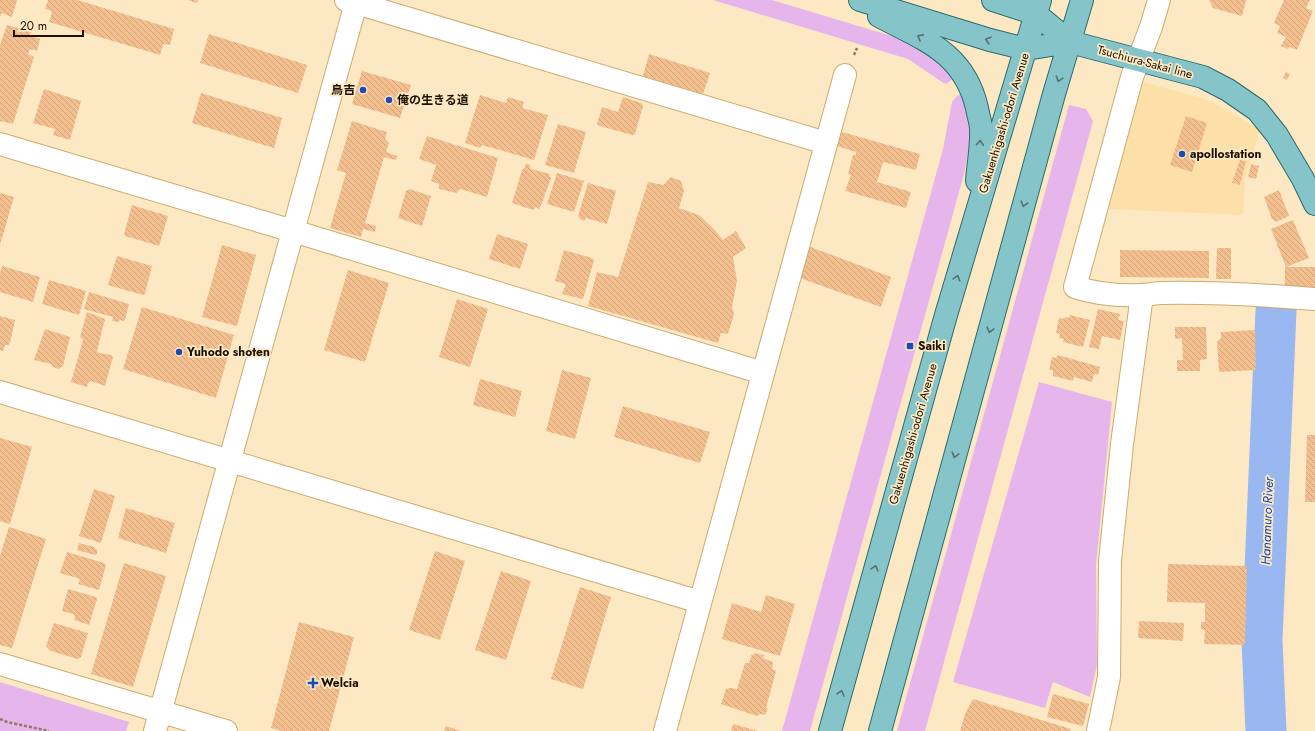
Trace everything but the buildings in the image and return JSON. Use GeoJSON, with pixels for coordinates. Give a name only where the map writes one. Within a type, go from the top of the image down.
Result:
{"type":"FeatureCollection","features":[{"type":"Feature","properties":{"kind":"main road"},"geometry":{"type":"LineString","coordinates":[[848,0],[937,46],[954,62],[967,79],[975,99],[981,128],[974,224]]}},
{"type":"Feature","properties":{"kind":"main road"},"geometry":{"type":"LineString","coordinates":[[860,0],[990,40],[1026,49]]}},
{"type":"Feature","properties":{"kind":"main road"},"geometry":{"type":"LineString","coordinates":[[993,0],[1038,7],[1070,42]]}},
{"type":"Feature","properties":{"kind":"main road"},"geometry":{"type":"LineString","coordinates":[[880,731],[1054,94],[1082,0]]}},
{"type":"Feature","properties":{"kind":"main road","name":"Gakuenhigashi-odori Avenue"},"geometry":{"type":"LineString","coordinates":[[830,731],[944,323],[1038,7]]}},
{"type":"Feature","properties":{"kind":"main road","name":"Tsuchiura-Sakai line"},"geometry":{"type":"LineString","coordinates":[[1026,49],[1070,42],[1203,77],[1228,90],[1257,110],[1277,136],[1303,179],[1315,204]]}},
{"type":"Feature","properties":{"kind":"street"},"geometry":{"type":"LineString","coordinates":[[1159,0],[1151,27],[1132,77],[1075,287],[1090,292],[1142,295],[1162,293],[1261,295],[1315,299]]}},
{"type":"Feature","properties":{"kind":"street"},"geometry":{"type":"LineString","coordinates":[[158,722],[293,231],[351,2],[826,143]]}},
{"type":"Feature","properties":{"kind":"street"},"geometry":{"type":"LineString","coordinates":[[665,731],[845,75]]}},
{"type":"Feature","properties":{"kind":"street"},"geometry":{"type":"LineString","coordinates":[[0,144],[763,373]]}},
{"type":"Feature","properties":{"kind":"street"},"geometry":{"type":"LineString","coordinates":[[1098,731],[1109,676],[1110,561],[1122,444],[1142,295]]}},
{"type":"Feature","properties":{"kind":"street"},"geometry":{"type":"LineString","coordinates":[[0,392],[700,602]]}},
{"type":"Feature","properties":{"kind":"street"},"geometry":{"type":"LineString","coordinates":[[0,664],[158,722],[226,731]]}},
{"type":"Feature","properties":{"kind":"path"},"geometry":{"type":"LineString","coordinates":[[0,719],[7,722],[48,731]]}},
{"type":"Feature","properties":{"kind":"shaded area"},"geometry":{"type":"Polygon","coordinates":[[[713,0],[772,0],[895,37],[911,44],[936,59],[954,78],[946,84],[908,59],[713,0]]]}},
{"type":"Feature","properties":{"kind":"shaded area","name":"apollostation"},"geometry":{"type":"Polygon","coordinates":[[[1140,81],[1208,100],[1248,122],[1260,131],[1245,178],[1243,215],[1108,209],[1140,81]]]}},
{"type":"Feature","properties":{"kind":"shaded area"},"geometry":{"type":"Polygon","coordinates":[[[962,93],[971,120],[970,141],[964,174],[810,731],[782,731],[943,149],[952,102],[962,93]]]}},
{"type":"Feature","properties":{"kind":"shaded area"},"geometry":{"type":"Polygon","coordinates":[[[1069,105],[1086,109],[1093,121],[925,731],[897,731],[1069,105]]]}},
{"type":"Feature","properties":{"kind":"shaded area"},"geometry":{"type":"Polygon","coordinates":[[[1039,382],[1112,402],[1096,565],[1097,665],[1090,697],[1053,682],[1045,708],[953,682],[1039,382]]]}},
{"type":"Feature","properties":{"kind":"shaded area"},"geometry":{"type":"Polygon","coordinates":[[[0,682],[129,722],[126,731],[0,731],[0,682]]]}},
{"type":"Feature","properties":{"kind":"waterway","name":"Hanamuro River"},"geometry":{"type":"LineString","coordinates":[[1266,731],[1262,640],[1276,311]]}},
{"type":"Feature","properties":{"kind":"place","name":"鳥吉"},"geometry":{"type":"Point","coordinates":[363,90]}},
{"type":"Feature","properties":{"kind":"place","name":"俺の生きる道"},"geometry":{"type":"Point","coordinates":[389,100]}},
{"type":"Feature","properties":{"kind":"place","name":"apollostation"},"geometry":{"type":"Point","coordinates":[1182,154]}},
{"type":"Feature","properties":{"kind":"place","name":"Saiki"},"geometry":{"type":"Point","coordinates":[910,346]}},
{"type":"Feature","properties":{"kind":"place","name":"Yuhodo shoten"},"geometry":{"type":"Point","coordinates":[179,352]}},
{"type":"Feature","properties":{"kind":"place","name":"Welcia"},"geometry":{"type":"Point","coordinates":[313,683]}}]}
